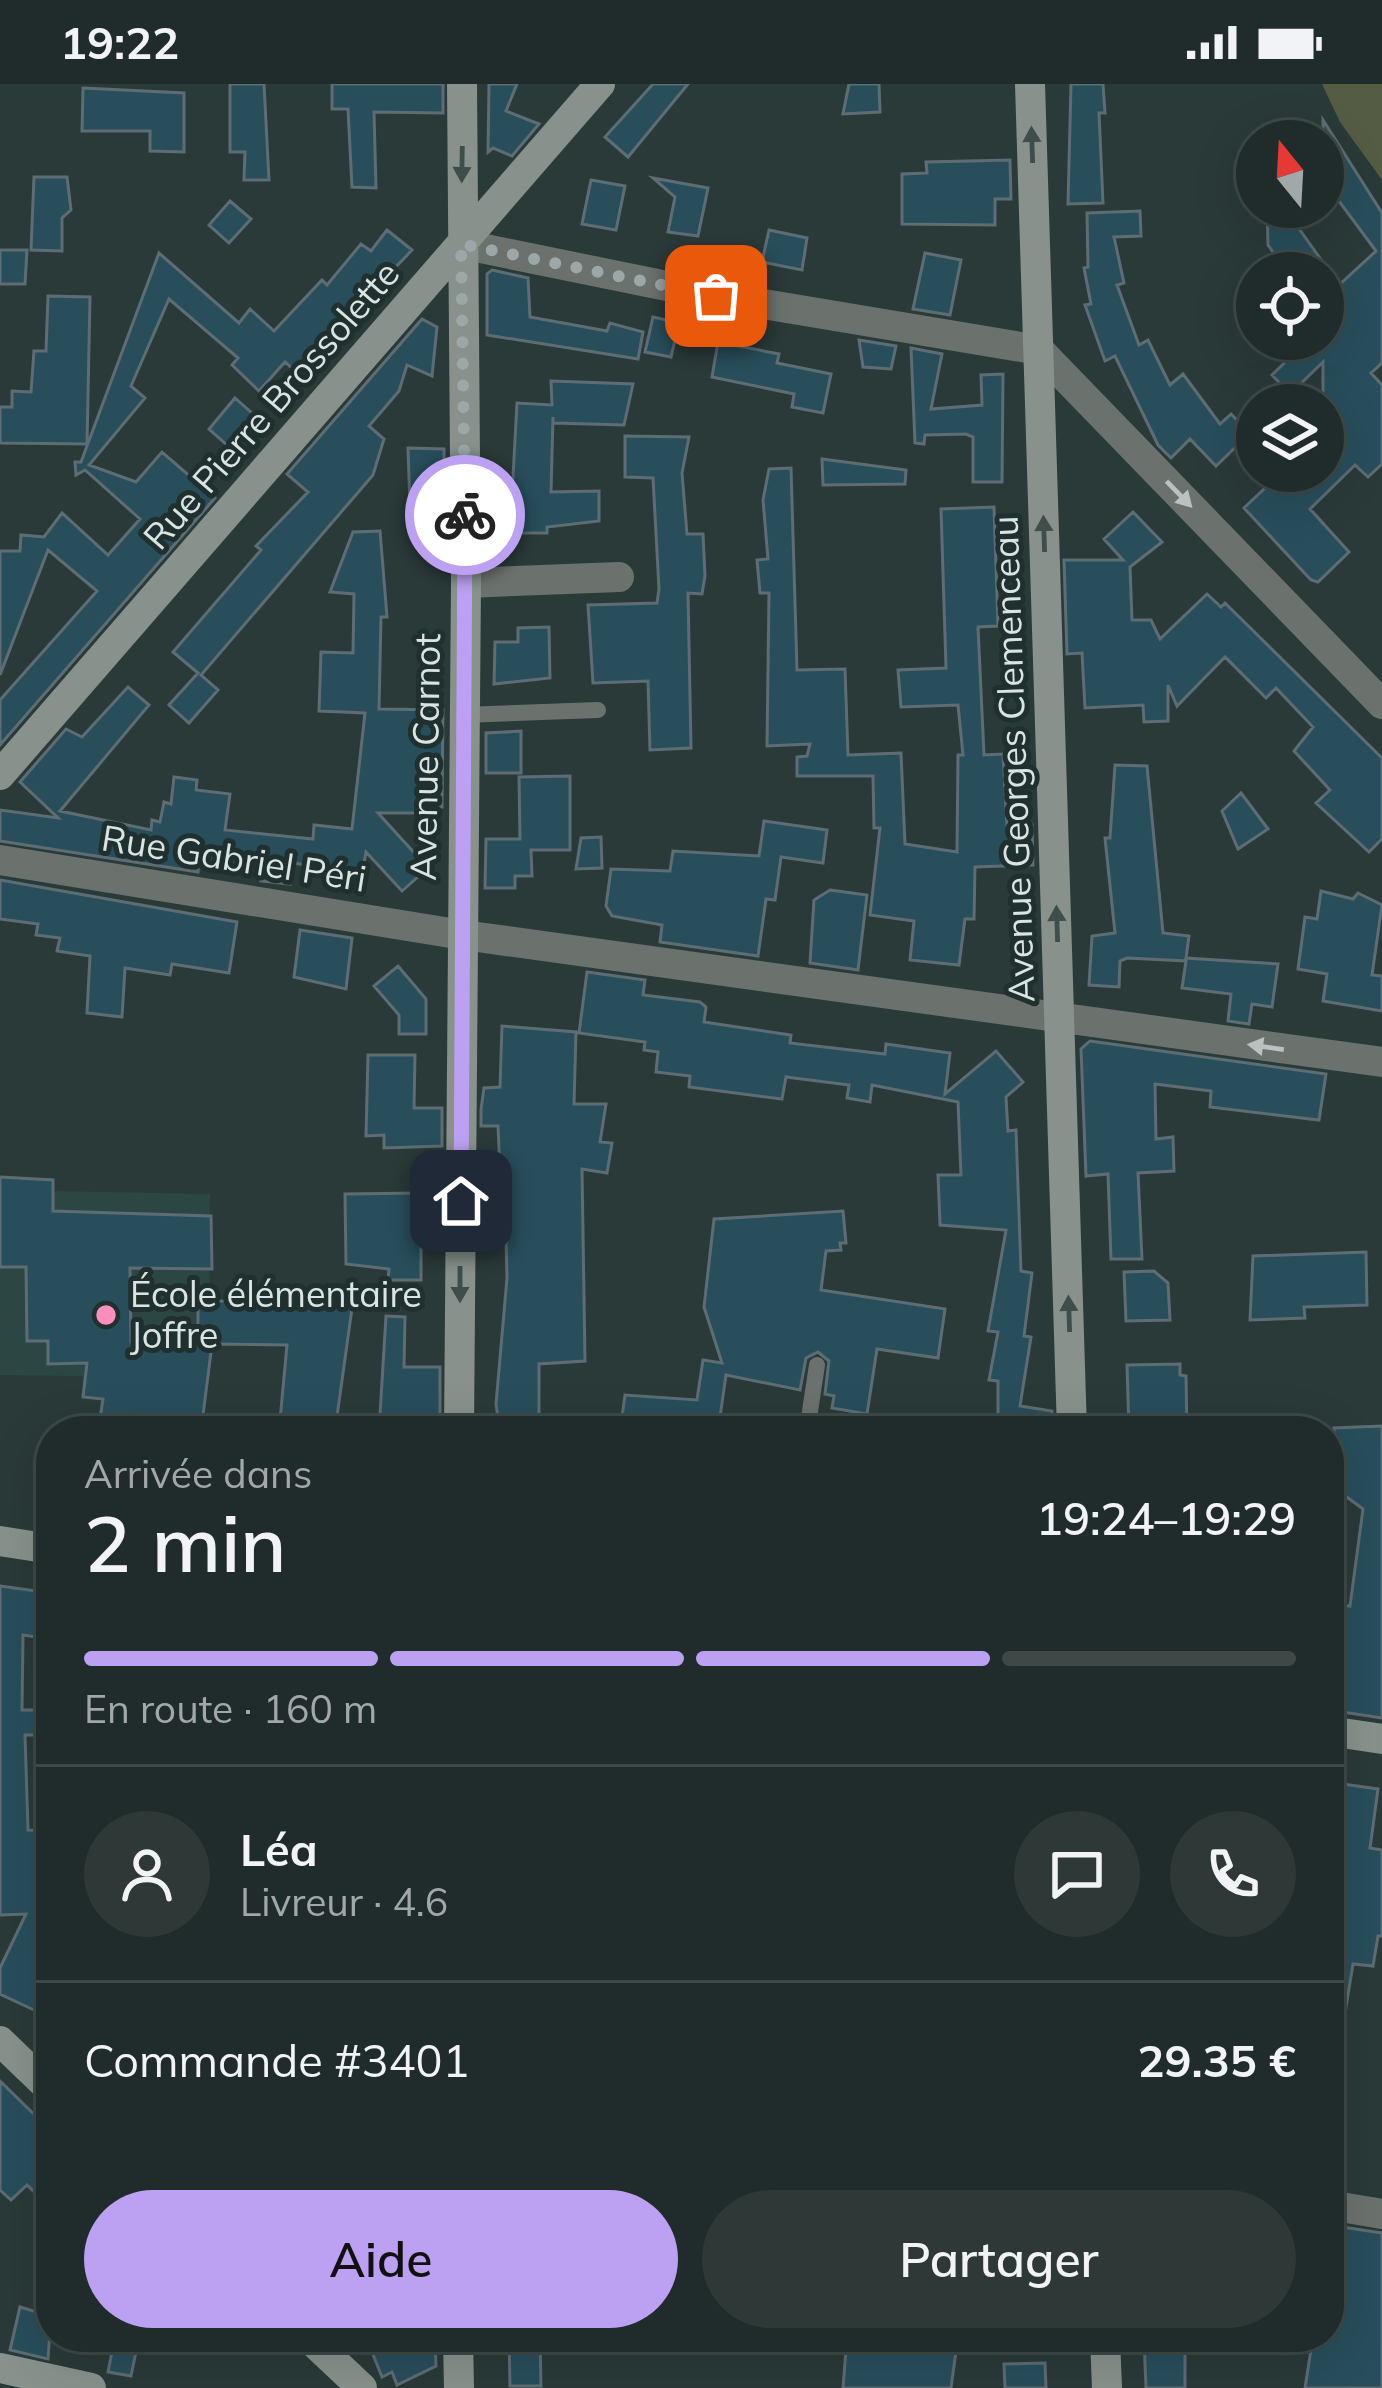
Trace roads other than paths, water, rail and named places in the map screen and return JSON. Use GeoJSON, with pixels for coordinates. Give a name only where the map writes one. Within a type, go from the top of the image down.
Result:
{"type":"FeatureCollection","features":[{"type":"Feature","properties":{"kind":"street","name":"Avenue Carnot"},"geometry":{"type":"LineString","coordinates":[[459,1416],[466,583],[462,84]]}},
{"type":"Feature","properties":{"kind":"street","name":"Rue Pierre Brossolette"},"geometry":{"type":"LineString","coordinates":[[0,775],[600,84]]}},
{"type":"Feature","properties":{"kind":"street","name":"Avenue Georges Clemenceau"},"geometry":{"type":"LineString","coordinates":[[1030,84],[1072,1416]]}},
{"type":"Feature","properties":{"kind":"street"},"geometry":{"type":"LineString","coordinates":[[461,244],[716,296],[1039,350],[1382,704]]}},
{"type":"Feature","properties":{"kind":"street"},"geometry":{"type":"LineString","coordinates":[[466,583],[619,578]]}},
{"type":"Feature","properties":{"kind":"street","name":"Rue Gabriel Péri"},"geometry":{"type":"LineString","coordinates":[[0,860],[463,934],[1382,1062]]}},
{"type":"Feature","properties":{"kind":"street"},"geometry":{"type":"LineString","coordinates":[[0,1541],[36,1547]]}},
{"type":"Feature","properties":{"kind":"street"},"geometry":{"type":"LineString","coordinates":[[1344,1733],[1382,1739]]}},
{"type":"Feature","properties":{"kind":"street"},"geometry":{"type":"LineString","coordinates":[[0,2041],[36,2076]]}},
{"type":"Feature","properties":{"kind":"street"},"geometry":{"type":"LineString","coordinates":[[1344,2208],[1382,2214]]}},
{"type":"Feature","properties":{"kind":"street"},"geometry":{"type":"LineString","coordinates":[[324,2352],[362,2388]]}},
{"type":"Feature","properties":{"kind":"street"},"geometry":{"type":"LineString","coordinates":[[458,2352],[459,2388]]}},
{"type":"Feature","properties":{"kind":"street"},"geometry":{"type":"LineString","coordinates":[[1106,2352],[1107,2388]]}},
{"type":"Feature","properties":{"kind":"street"},"geometry":{"type":"LineString","coordinates":[[0,2368],[91,2388]]}},
{"type":"Feature","properties":{"kind":"lane"},"geometry":{"type":"LineString","coordinates":[[463,715],[598,710]]}},
{"type":"Feature","properties":{"kind":"lane"},"geometry":{"type":"LineString","coordinates":[[809,1416],[817,1365]]}},
{"type":"Feature","properties":{"kind":"place","name":"École élémentaire Joffre"},"geometry":{"type":"Point","coordinates":[106,1315]}}]}
